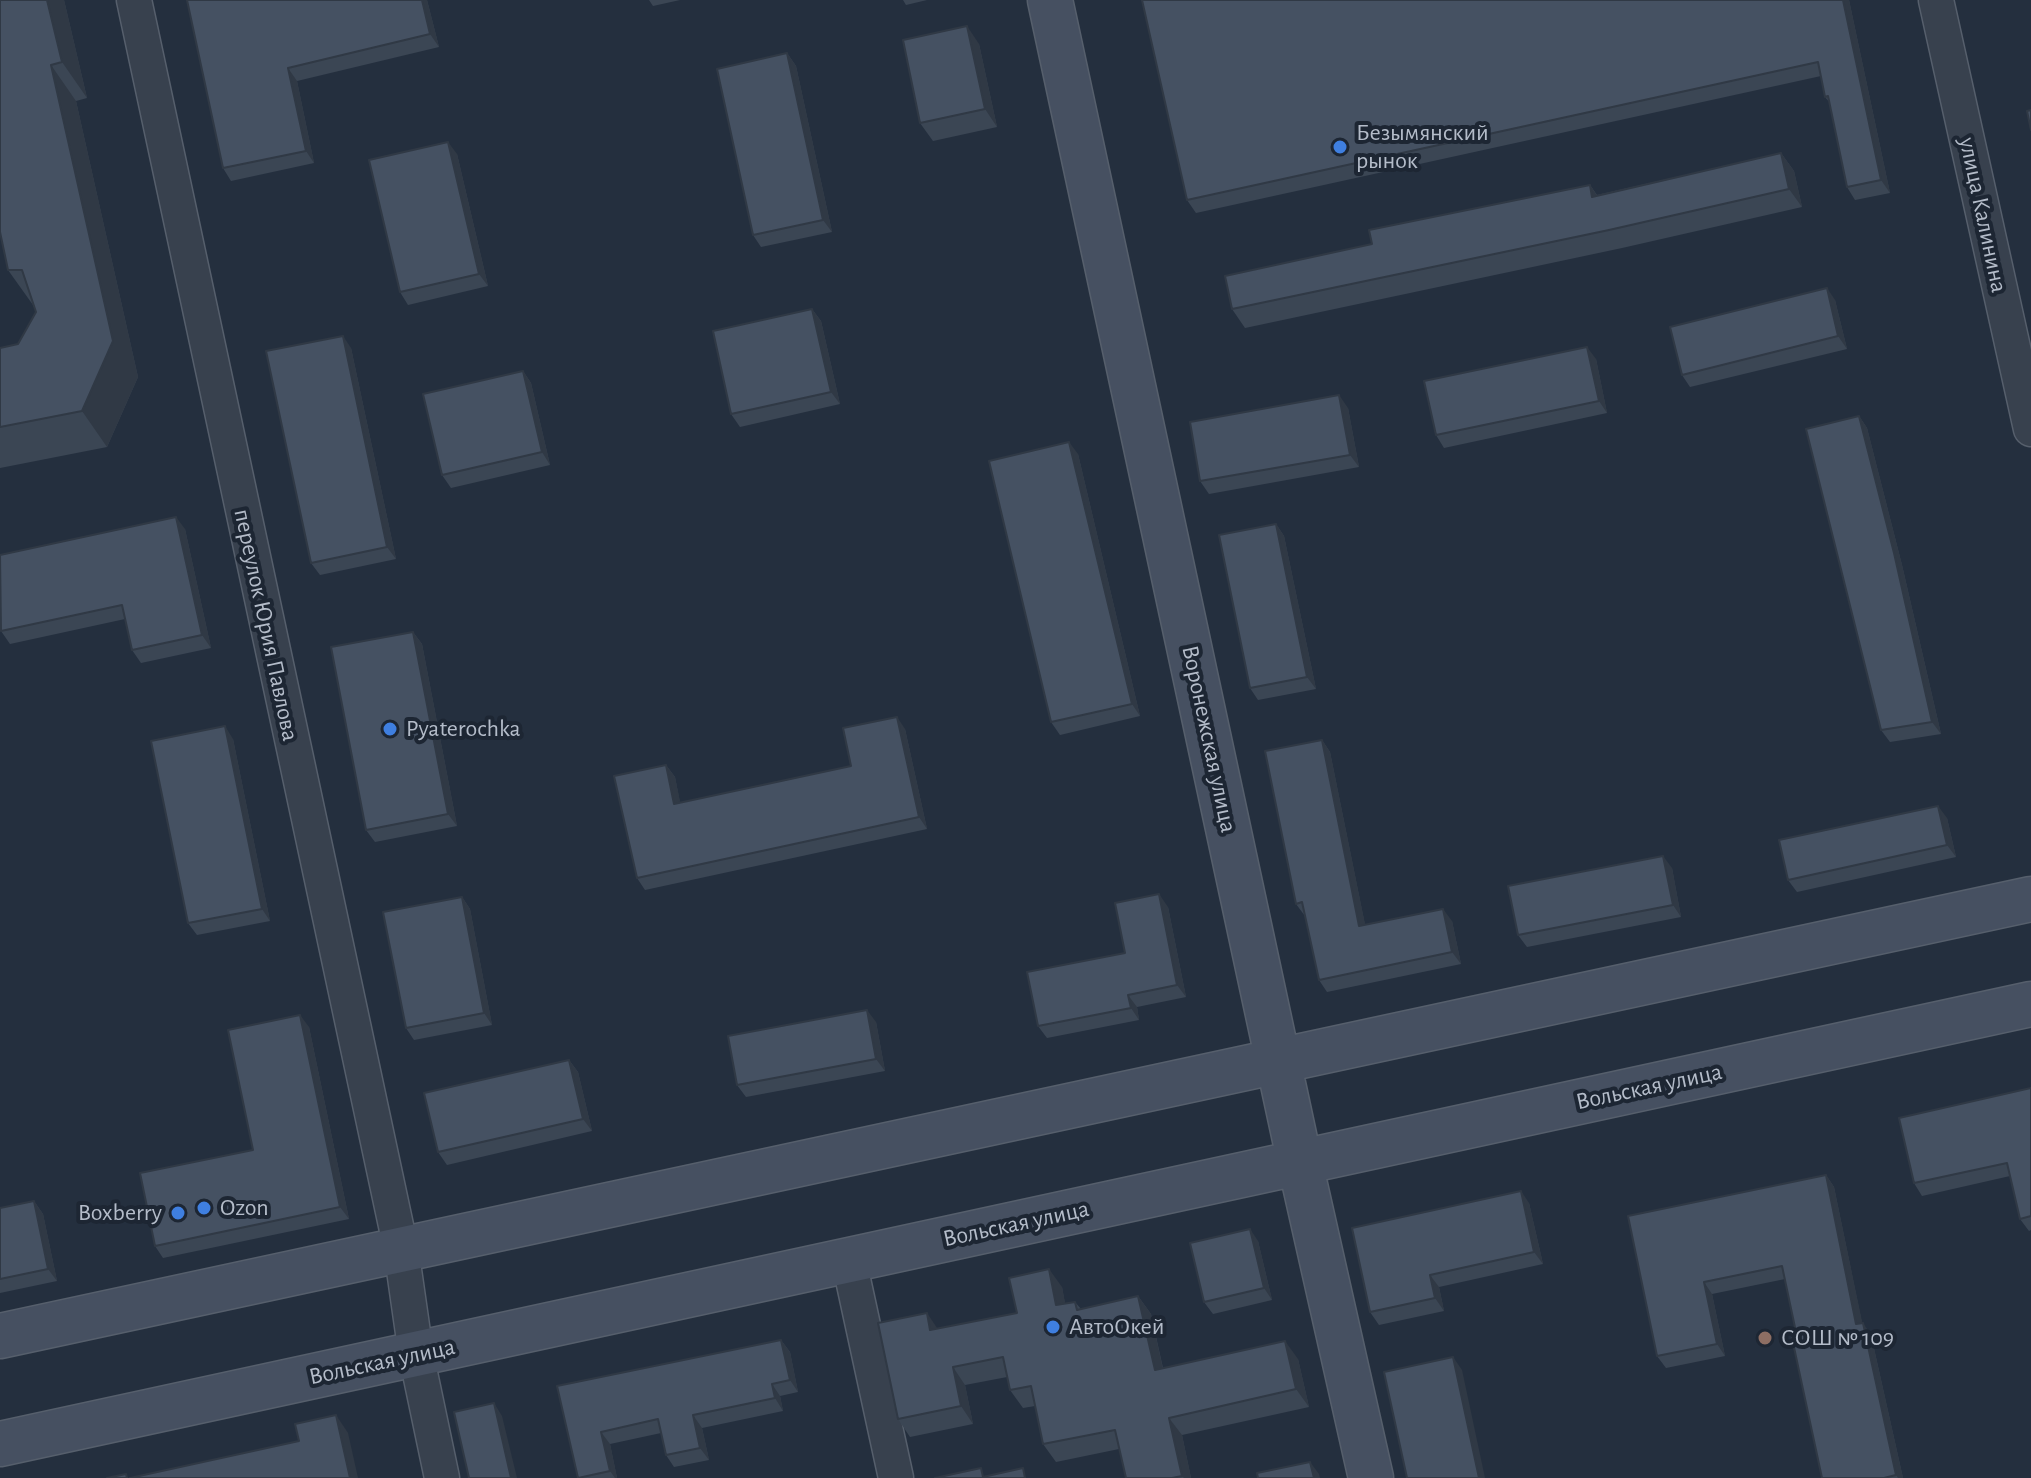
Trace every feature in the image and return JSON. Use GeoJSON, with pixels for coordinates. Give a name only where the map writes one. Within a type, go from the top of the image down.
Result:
{"type":"FeatureCollection","features":[{"type":"Feature","properties":{"kind":"main road","name":"Воронежская улица"},"geometry":{"type":"LineString","coordinates":[[1050,0],[1300,1163],[1371,1478]]}},
{"type":"Feature","properties":{"kind":"main road"},"geometry":{"type":"LineString","coordinates":[[0,1336],[2031,899]]}},
{"type":"Feature","properties":{"kind":"main road","name":"Вольская улица"},"geometry":{"type":"LineString","coordinates":[[0,1444],[2031,1004]]}},
{"type":"Feature","properties":{"kind":"street","name":"переулок Юрия Павлова"},"geometry":{"type":"LineString","coordinates":[[134,0],[401,1249],[416,1354],[442,1478]]}},
{"type":"Feature","properties":{"kind":"street","name":"улица Калинина"},"geometry":{"type":"LineString","coordinates":[[1936,0],[2031,429]]}},
{"type":"Feature","properties":{"kind":"street"},"geometry":{"type":"LineString","coordinates":[[849,1261],[896,1478]]}},
{"type":"Feature","properties":{"kind":"building"},"geometry":{"type":"Polygon","coordinates":[[[0,0],[47,0],[62,62],[51,65],[113,341],[82,411],[0,427],[0,348],[18,344],[36,312],[22,270],[8,270],[0,232],[0,0]]]}},
{"type":"Feature","properties":{"kind":"building"},"geometry":{"type":"Polygon","coordinates":[[[187,0],[422,0],[430,34],[288,68],[306,151],[223,168],[187,0]]]}},
{"type":"Feature","properties":{"kind":"building","name":"Безымянский рынок"},"geometry":{"type":"Polygon","coordinates":[[[1142,0],[1843,0],[1881,180],[1847,187],[1818,62],[1187,200],[1142,0]]]}},
{"type":"Feature","properties":{"kind":"building"},"geometry":{"type":"Polygon","coordinates":[[[967,26],[985,109],[920,123],[903,40],[967,26]]]}},
{"type":"Feature","properties":{"kind":"building"},"geometry":{"type":"Polygon","coordinates":[[[787,53],[823,220],[753,235],[717,69],[787,53]]]}},
{"type":"Feature","properties":{"kind":"building"},"geometry":{"type":"Polygon","coordinates":[[[448,142],[479,274],[400,292],[369,160],[448,142]]]}},
{"type":"Feature","properties":{"kind":"building"},"geometry":{"type":"Polygon","coordinates":[[[1781,153],[1789,189],[1232,309],[1225,276],[1372,244],[1369,230],[1590,185],[1592,197],[1781,153]]]}},
{"type":"Feature","properties":{"kind":"building"},"geometry":{"type":"Polygon","coordinates":[[[1827,288],[1838,336],[1682,375],[1670,327],[1827,288]]]}},
{"type":"Feature","properties":{"kind":"building"},"geometry":{"type":"Polygon","coordinates":[[[812,309],[831,392],[731,414],[713,331],[812,309]]]}},
{"type":"Feature","properties":{"kind":"building"},"geometry":{"type":"Polygon","coordinates":[[[343,336],[387,547],[311,563],[266,351],[343,336]]]}},
{"type":"Feature","properties":{"kind":"building"},"geometry":{"type":"Polygon","coordinates":[[[1587,347],[1599,401],[1436,435],[1424,381],[1587,347]]]}},
{"type":"Feature","properties":{"kind":"building"},"geometry":{"type":"Polygon","coordinates":[[[523,371],[542,452],[442,475],[423,394],[523,371]]]}},
{"type":"Feature","properties":{"kind":"building"},"geometry":{"type":"Polygon","coordinates":[[[1339,395],[1350,455],[1200,481],[1190,422],[1339,395]]]}},
{"type":"Feature","properties":{"kind":"building"},"geometry":{"type":"Polygon","coordinates":[[[1859,416],[1932,722],[1881,730],[1806,429],[1859,416]]]}},
{"type":"Feature","properties":{"kind":"building"},"geometry":{"type":"Polygon","coordinates":[[[1069,442],[1132,704],[1051,722],[989,461],[1069,442]]]}},
{"type":"Feature","properties":{"kind":"building"},"geometry":{"type":"Polygon","coordinates":[[[176,517],[202,635],[132,650],[122,605],[1,631],[0,555],[176,517]]]}},
{"type":"Feature","properties":{"kind":"building"},"geometry":{"type":"Polygon","coordinates":[[[1276,524],[1307,677],[1250,688],[1219,535],[1276,524]]]}},
{"type":"Feature","properties":{"kind":"building"},"geometry":{"type":"Polygon","coordinates":[[[413,632],[448,814],[366,830],[331,647],[413,632]]]}},
{"type":"Feature","properties":{"kind":"building"},"geometry":{"type":"Polygon","coordinates":[[[897,717],[919,817],[637,878],[614,776],[666,765],[674,804],[851,766],[843,728],[897,717]]]}},
{"type":"Feature","properties":{"kind":"building"},"geometry":{"type":"Polygon","coordinates":[[[225,726],[262,909],[188,923],[151,741],[225,726]]]}},
{"type":"Feature","properties":{"kind":"building"},"geometry":{"type":"Polygon","coordinates":[[[1322,740],[1359,926],[1443,909],[1452,952],[1319,980],[1302,902],[1296,904],[1265,751],[1322,740]]]}},
{"type":"Feature","properties":{"kind":"building"},"geometry":{"type":"Polygon","coordinates":[[[1938,806],[1947,845],[1788,880],[1779,840],[1938,806]]]}},
{"type":"Feature","properties":{"kind":"building"},"geometry":{"type":"Polygon","coordinates":[[[1663,856],[1673,905],[1518,935],[1508,886],[1663,856]]]}},
{"type":"Feature","properties":{"kind":"building"},"geometry":{"type":"Polygon","coordinates":[[[1159,894],[1177,985],[1128,995],[1131,1008],[1038,1026],[1027,972],[1125,953],[1115,903],[1159,894]]]}},
{"type":"Feature","properties":{"kind":"building"},"geometry":{"type":"Polygon","coordinates":[[[462,897],[484,1013],[406,1028],[383,912],[462,897]]]}},
{"type":"Feature","properties":{"kind":"building"},"geometry":{"type":"Polygon","coordinates":[[[867,1010],[876,1059],[737,1085],[728,1036],[867,1010]]]}},
{"type":"Feature","properties":{"kind":"building"},"geometry":{"type":"Polygon","coordinates":[[[300,1015],[340,1207],[155,1246],[140,1173],[253,1150],[228,1030],[300,1015]]]}},
{"type":"Feature","properties":{"kind":"building"},"geometry":{"type":"Polygon","coordinates":[[[569,1060],[583,1119],[438,1152],[424,1093],[569,1060]]]}},
{"type":"Feature","properties":{"kind":"building"},"geometry":{"type":"Polygon","coordinates":[[[2031,1088],[2031,1216],[2020,1219],[2007,1163],[1914,1183],[1899,1118],[2031,1088]]]}},
{"type":"Feature","properties":{"kind":"building"},"geometry":{"type":"Polygon","coordinates":[[[1826,1175],[1856,1324],[1863,1323],[1896,1475],[1884,1478],[1822,1478],[1792,1338],[1797,1337],[1782,1266],[1704,1282],[1717,1344],[1657,1356],[1628,1216],[1826,1175]]]}},
{"type":"Feature","properties":{"kind":"building"},"geometry":{"type":"Polygon","coordinates":[[[1521,1191],[1534,1252],[1430,1275],[1435,1298],[1370,1312],[1352,1228],[1521,1191]]]}},
{"type":"Feature","properties":{"kind":"building"},"geometry":{"type":"Polygon","coordinates":[[[34,1201],[48,1269],[0,1279],[0,1208],[34,1201]]]}},
{"type":"Feature","properties":{"kind":"building"},"geometry":{"type":"Polygon","coordinates":[[[1250,1229],[1264,1288],[1204,1302],[1190,1243],[1250,1229]]]}},
{"type":"Feature","properties":{"kind":"building"},"geometry":{"type":"Polygon","coordinates":[[[1049,1269],[1056,1305],[1075,1302],[1077,1310],[1138,1296],[1155,1370],[1285,1341],[1296,1389],[1169,1418],[1182,1476],[1172,1478],[1126,1478],[1115,1430],[1043,1444],[1031,1386],[1010,1390],[1003,1357],[953,1367],[961,1406],[898,1419],[878,1323],[927,1313],[930,1330],[1017,1313],[1009,1278],[1049,1269]]]}},
{"type":"Feature","properties":{"kind":"building"},"geometry":{"type":"Polygon","coordinates":[[[781,1340],[790,1380],[772,1384],[775,1398],[693,1415],[700,1448],[666,1455],[658,1419],[601,1432],[610,1471],[578,1478],[557,1386],[781,1340]]]}},
{"type":"Feature","properties":{"kind":"building"},"geometry":{"type":"Polygon","coordinates":[[[1453,1357],[1479,1478],[1407,1478],[1384,1372],[1453,1357]]]}},
{"type":"Feature","properties":{"kind":"building"},"geometry":{"type":"Polygon","coordinates":[[[494,1403],[511,1478],[469,1478],[454,1412],[494,1403]]]}},
{"type":"Feature","properties":{"kind":"building"},"geometry":{"type":"Polygon","coordinates":[[[336,1415],[350,1478],[130,1478],[299,1441],[295,1424],[336,1415]]]}},
{"type":"Feature","properties":{"kind":"building"},"geometry":{"type":"Polygon","coordinates":[[[1310,1462],[1314,1478],[1258,1478],[1257,1473],[1310,1462]]]}},
{"type":"Feature","properties":{"kind":"building"},"geometry":{"type":"Polygon","coordinates":[[[981,1468],[983,1477],[1023,1468],[1025,1478],[935,1478],[981,1468]]]}},
{"type":"Feature","properties":{"kind":"place","name":"Безымянский рынок"},"geometry":{"type":"Point","coordinates":[1340,147]}},
{"type":"Feature","properties":{"kind":"place","name":"Pyaterochka"},"geometry":{"type":"Point","coordinates":[390,729]}},
{"type":"Feature","properties":{"kind":"place","name":"Ozon"},"geometry":{"type":"Point","coordinates":[204,1208]}},
{"type":"Feature","properties":{"kind":"place","name":"Boxberry"},"geometry":{"type":"Point","coordinates":[178,1213]}},
{"type":"Feature","properties":{"kind":"place","name":"АвтоОкей"},"geometry":{"type":"Point","coordinates":[1053,1327]}},
{"type":"Feature","properties":{"kind":"place","name":"СОШ № 109"},"geometry":{"type":"Point","coordinates":[1765,1338]}}]}
